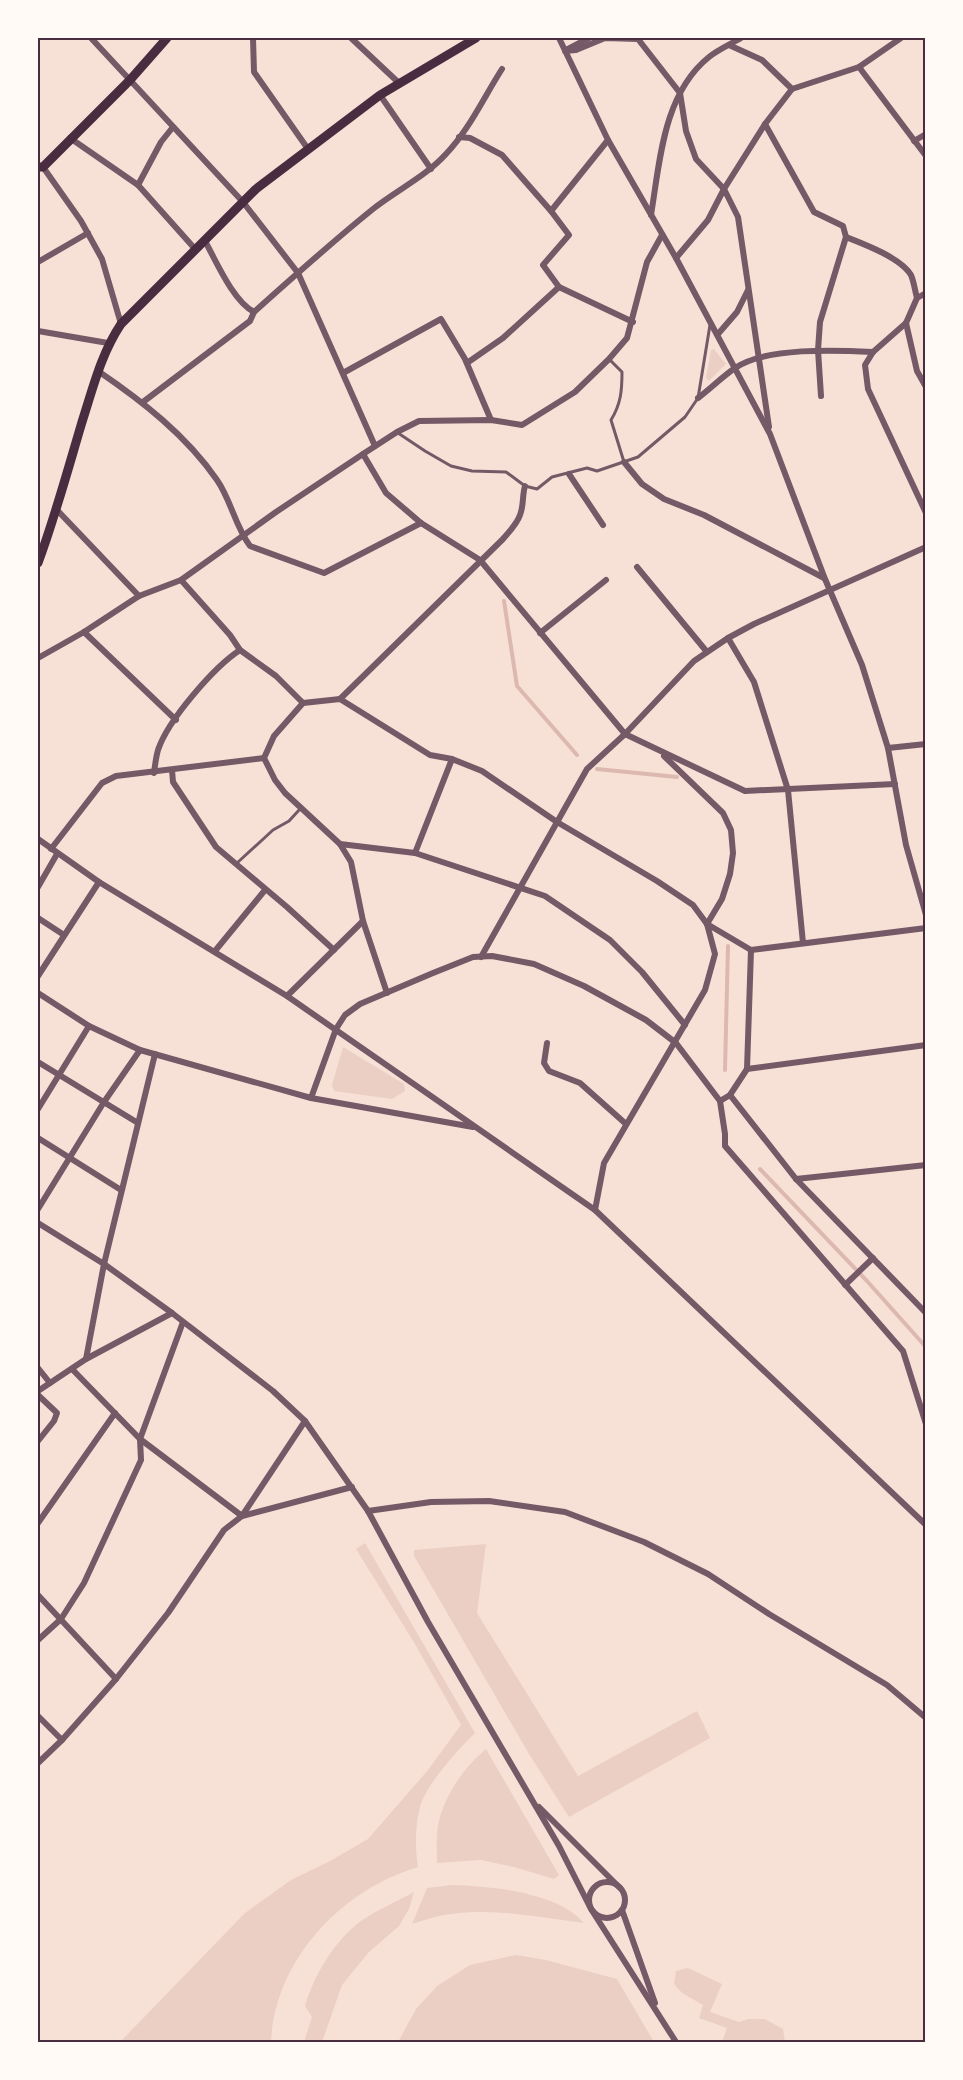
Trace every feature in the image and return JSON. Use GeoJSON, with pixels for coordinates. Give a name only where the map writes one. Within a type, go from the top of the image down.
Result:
{"type":"FeatureCollection","features":[{"type":"Feature","properties":{"kind":"main road"},"geometry":{"type":"LineString","coordinates":[[40,167],[130,80],[166,38]]}},
{"type":"Feature","properties":{"kind":"main road"},"geometry":{"type":"LineString","coordinates":[[38,562],[98,370],[108,343],[121,324],[256,189],[380,95],[476,38]]}},
{"type":"Feature","properties":{"kind":"street"},"geometry":{"type":"LineString","coordinates":[[91,38],[243,202],[298,273],[375,446]]}},
{"type":"Feature","properties":{"kind":"street"},"geometry":{"type":"LineString","coordinates":[[253,38],[254,72],[308,150]]}},
{"type":"Feature","properties":{"kind":"street"},"geometry":{"type":"LineString","coordinates":[[351,38],[399,82]]}},
{"type":"Feature","properties":{"kind":"street"},"geometry":{"type":"LineString","coordinates":[[559,38],[608,140],[711,320],[770,434],[825,579],[862,665],[888,748],[906,845],[926,915]]}},
{"type":"Feature","properties":{"kind":"street"},"geometry":{"type":"LineString","coordinates":[[565,51],[589,38]]}},
{"type":"Feature","properties":{"kind":"street"},"geometry":{"type":"LineString","coordinates":[[565,51],[576,50],[605,38],[638,39],[680,93],[686,131],[696,159],[724,189],[738,217],[770,434]]}},
{"type":"Feature","properties":{"kind":"street"},"geometry":{"type":"LineString","coordinates":[[651,215],[664,140],[674,105],[680,93],[690,77],[709,57],[741,38]]}},
{"type":"Feature","properties":{"kind":"street"},"geometry":{"type":"LineString","coordinates":[[676,258],[708,220],[724,189],[765,124],[792,89],[859,67],[901,38]]}},
{"type":"Feature","properties":{"kind":"street"},"geometry":{"type":"LineString","coordinates":[[729,45],[762,60],[792,89]]}},
{"type":"Feature","properties":{"kind":"street"},"geometry":{"type":"LineString","coordinates":[[859,67],[926,156]]}},
{"type":"Feature","properties":{"kind":"street"},"geometry":{"type":"LineString","coordinates":[[143,402],[250,321],[254,312],[375,207],[431,169],[459,137],[502,69]]}},
{"type":"Feature","properties":{"kind":"street"},"geometry":{"type":"LineString","coordinates":[[380,95],[431,169]]}},
{"type":"Feature","properties":{"kind":"street"},"geometry":{"type":"LineString","coordinates":[[765,124],[814,212],[843,226],[846,237],[820,322],[818,350],[821,396]]}},
{"type":"Feature","properties":{"kind":"street"},"geometry":{"type":"LineString","coordinates":[[138,185],[161,142],[173,127]]}},
{"type":"Feature","properties":{"kind":"street"},"geometry":{"type":"LineString","coordinates":[[914,141],[926,134]]}},
{"type":"Feature","properties":{"kind":"street"},"geometry":{"type":"LineString","coordinates":[[459,137],[470,138],[502,154],[569,235],[543,265],[559,286],[633,322]]}},
{"type":"Feature","properties":{"kind":"street"},"geometry":{"type":"LineString","coordinates":[[70,138],[138,185],[196,250]]}},
{"type":"Feature","properties":{"kind":"street"},"geometry":{"type":"LineString","coordinates":[[551,211],[608,140]]}},
{"type":"Feature","properties":{"kind":"street"},"geometry":{"type":"LineString","coordinates":[[40,167],[57,186],[102,259],[121,324]]}},
{"type":"Feature","properties":{"kind":"street"},"geometry":{"type":"LineString","coordinates":[[38,262],[88,233]]}},
{"type":"Feature","properties":{"kind":"street"},"geometry":{"type":"LineString","coordinates":[[38,658],[140,596],[181,580],[397,432],[419,422],[491,420],[522,425],[575,392],[609,360],[627,339],[647,262],[662,235]]}},
{"type":"Feature","properties":{"kind":"street"},"geometry":{"type":"LineString","coordinates":[[846,237],[901,265],[910,275],[917,298]]}},
{"type":"Feature","properties":{"kind":"street"},"geometry":{"type":"LineString","coordinates":[[205,241],[225,279],[247,308],[254,312]]}},
{"type":"Feature","properties":{"kind":"street"},"geometry":{"type":"LineString","coordinates":[[466,363],[503,338],[559,286]]}},
{"type":"Feature","properties":{"kind":"street"},"geometry":{"type":"LineString","coordinates":[[718,333],[738,312],[748,290]]}},
{"type":"Feature","properties":{"kind":"street"},"geometry":{"type":"LineString","coordinates":[[926,293],[917,298],[906,323],[873,352],[866,365],[868,389],[926,513]]}},
{"type":"Feature","properties":{"kind":"street"},"geometry":{"type":"LineString","coordinates":[[342,373],[441,319],[466,363],[491,420]]}},
{"type":"Feature","properties":{"kind":"street"},"geometry":{"type":"LineString","coordinates":[[906,323],[917,371],[926,387]]}},
{"type":"Feature","properties":{"kind":"street"},"geometry":{"type":"LineString","coordinates":[[38,331],[108,343]]}},
{"type":"Feature","properties":{"kind":"street"},"geometry":{"type":"LineString","coordinates":[[699,398],[736,367],[758,358],[818,350],[873,352]]}},
{"type":"Feature","properties":{"kind":"street"},"geometry":{"type":"LineString","coordinates":[[98,370],[143,402],[183,439],[218,481],[243,536],[250,546],[324,573],[421,523]]}},
{"type":"Feature","properties":{"kind":"street"},"geometry":{"type":"LineString","coordinates":[[363,454],[386,493],[421,523],[480,560],[625,734],[744,791],[895,784]]}},
{"type":"Feature","properties":{"kind":"street"},"geometry":{"type":"LineString","coordinates":[[624,462],[642,484],[664,500],[704,515],[825,579]]}},
{"type":"Feature","properties":{"kind":"street"},"geometry":{"type":"LineString","coordinates":[[569,474],[603,525]]}},
{"type":"Feature","properties":{"kind":"street"},"geometry":{"type":"LineString","coordinates":[[340,699],[503,539],[519,517],[525,486]]}},
{"type":"Feature","properties":{"kind":"street"},"geometry":{"type":"LineString","coordinates":[[56,509],[140,596]]}},
{"type":"Feature","properties":{"kind":"street"},"geometry":{"type":"LineString","coordinates":[[481,957],[587,769],[625,734],[694,661],[728,638],[926,547]]}},
{"type":"Feature","properties":{"kind":"street"},"geometry":{"type":"LineString","coordinates":[[637,567],[707,652]]}},
{"type":"Feature","properties":{"kind":"street"},"geometry":{"type":"LineString","coordinates":[[181,580],[240,650],[276,675],[303,703]]}},
{"type":"Feature","properties":{"kind":"street"},"geometry":{"type":"LineString","coordinates":[[540,633],[606,580]]}},
{"type":"Feature","properties":{"kind":"street"},"geometry":{"type":"LineString","coordinates":[[84,632],[176,720]]}},
{"type":"Feature","properties":{"kind":"street"},"geometry":{"type":"LineString","coordinates":[[728,638],[754,682],[788,790],[803,943]]}},
{"type":"Feature","properties":{"kind":"street"},"geometry":{"type":"LineString","coordinates":[[154,773],[158,750],[176,720],[208,676],[240,650]]}},
{"type":"Feature","properties":{"kind":"street"},"geometry":{"type":"LineString","coordinates":[[264,758],[274,735],[303,703],[340,699],[430,755],[452,759],[482,771],[557,822],[693,905],[707,924],[715,954],[705,990],[604,1163],[595,1210]]}},
{"type":"Feature","properties":{"kind":"street"},"geometry":{"type":"LineString","coordinates":[[888,748],[926,744]]}},
{"type":"Feature","properties":{"kind":"street"},"geometry":{"type":"LineString","coordinates":[[660,752],[723,813],[731,830],[733,853],[730,874],[722,899],[707,924]]}},
{"type":"Feature","properties":{"kind":"street"},"geometry":{"type":"LineString","coordinates":[[51,849],[102,783],[116,776],[264,758]]}},
{"type":"Feature","properties":{"kind":"street"},"geometry":{"type":"LineString","coordinates":[[264,758],[285,794],[340,844],[351,862],[363,921],[387,993]]}},
{"type":"Feature","properties":{"kind":"street"},"geometry":{"type":"LineString","coordinates":[[415,853],[452,759]]}},
{"type":"Feature","properties":{"kind":"street"},"geometry":{"type":"LineString","coordinates":[[172,770],[173,782],[216,847],[334,950]]}},
{"type":"Feature","properties":{"kind":"street"},"geometry":{"type":"LineString","coordinates":[[38,839],[99,882],[287,996],[595,1210],[926,1525]]}},
{"type":"Feature","properties":{"kind":"street"},"geometry":{"type":"LineString","coordinates":[[340,844],[415,853],[545,897],[610,940],[642,972],[685,1025]]}},
{"type":"Feature","properties":{"kind":"street"},"geometry":{"type":"LineString","coordinates":[[38,887],[57,854]]}},
{"type":"Feature","properties":{"kind":"street"},"geometry":{"type":"LineString","coordinates":[[38,976],[99,882]]}},
{"type":"Feature","properties":{"kind":"street"},"geometry":{"type":"LineString","coordinates":[[215,951],[266,890]]}},
{"type":"Feature","properties":{"kind":"street"},"geometry":{"type":"LineString","coordinates":[[38,918],[64,935]]}},
{"type":"Feature","properties":{"kind":"street"},"geometry":{"type":"LineString","coordinates":[[287,996],[363,921]]}},
{"type":"Feature","properties":{"kind":"street"},"geometry":{"type":"LineString","coordinates":[[707,924],[751,950],[926,928]]}},
{"type":"Feature","properties":{"kind":"street"},"geometry":{"type":"LineString","coordinates":[[720,1101],[730,1095],[747,1069],[751,950]]}},
{"type":"Feature","properties":{"kind":"street"},"geometry":{"type":"LineString","coordinates":[[311,1098],[336,1029],[345,1015],[360,1004],[472,957],[492,956],[534,964],[584,986],[646,1020],[676,1043],[720,1101],[725,1146],[903,1351],[926,1424]]}},
{"type":"Feature","properties":{"kind":"street"},"geometry":{"type":"LineString","coordinates":[[38,993],[89,1026],[140,1050],[311,1098],[476,1128]]}},
{"type":"Feature","properties":{"kind":"street"},"geometry":{"type":"LineString","coordinates":[[38,1109],[89,1026]]}},
{"type":"Feature","properties":{"kind":"street"},"geometry":{"type":"LineString","coordinates":[[547,1043],[544,1063],[549,1071],[580,1083],[626,1124]]}},
{"type":"Feature","properties":{"kind":"street"},"geometry":{"type":"LineString","coordinates":[[747,1069],[926,1045]]}},
{"type":"Feature","properties":{"kind":"street"},"geometry":{"type":"LineString","coordinates":[[38,1209],[104,1102],[140,1050]]}},
{"type":"Feature","properties":{"kind":"street"},"geometry":{"type":"LineString","coordinates":[[86,1359],[104,1264],[155,1054]]}},
{"type":"Feature","properties":{"kind":"street"},"geometry":{"type":"LineString","coordinates":[[38,1062],[138,1123]]}},
{"type":"Feature","properties":{"kind":"street"},"geometry":{"type":"LineString","coordinates":[[730,1095],[796,1179],[926,1313]]}},
{"type":"Feature","properties":{"kind":"street"},"geometry":{"type":"LineString","coordinates":[[38,1138],[121,1190]]}},
{"type":"Feature","properties":{"kind":"street"},"geometry":{"type":"LineString","coordinates":[[796,1179],[926,1165]]}},
{"type":"Feature","properties":{"kind":"street"},"geometry":{"type":"LineString","coordinates":[[38,1223],[104,1264],[172,1313],[273,1391],[305,1421],[369,1511],[428,1622],[559,1846],[591,1909],[676,2043]]}},
{"type":"Feature","properties":{"kind":"street"},"geometry":{"type":"LineString","coordinates":[[846,1285],[873,1258]]}},
{"type":"Feature","properties":{"kind":"street"},"geometry":{"type":"LineString","coordinates":[[38,1441],[54,1421],[57,1413],[38,1393],[86,1359],[172,1313]]}},
{"type":"Feature","properties":{"kind":"street"},"geometry":{"type":"LineString","coordinates":[[38,1640],[61,1619],[84,1583],[141,1460],[140,1439],[183,1322]]}},
{"type":"Feature","properties":{"kind":"street"},"geometry":{"type":"LineString","coordinates":[[38,1368],[50,1383]]}},
{"type":"Feature","properties":{"kind":"street"},"geometry":{"type":"LineString","coordinates":[[72,1369],[140,1439],[242,1516]]}},
{"type":"Feature","properties":{"kind":"street"},"geometry":{"type":"LineString","coordinates":[[38,1523],[115,1413]]}},
{"type":"Feature","properties":{"kind":"street"},"geometry":{"type":"LineString","coordinates":[[38,1763],[62,1740],[116,1679],[168,1612],[224,1530],[242,1516],[305,1421]]}},
{"type":"Feature","properties":{"kind":"street"},"geometry":{"type":"LineString","coordinates":[[242,1516],[352,1486]]}},
{"type":"Feature","properties":{"kind":"street"},"geometry":{"type":"LineString","coordinates":[[369,1511],[431,1502],[489,1501],[565,1512],[644,1542],[708,1574],[793,1629],[887,1685],[926,1718]]}},
{"type":"Feature","properties":{"kind":"street"},"geometry":{"type":"LineString","coordinates":[[38,1594],[116,1679]]}},
{"type":"Feature","properties":{"kind":"street"},"geometry":{"type":"LineString","coordinates":[[38,1716],[62,1740]]}},
{"type":"Feature","properties":{"kind":"street"},"geometry":{"type":"LineString","coordinates":[[532,1800],[620,1888],[625,1899],[618,1915],[600,1917],[591,1909],[589,1897],[594,1887],[610,1882],[620,1888]]}},
{"type":"Feature","properties":{"kind":"street"},"geometry":{"type":"LineString","coordinates":[[622,1910],[658,2013]]}},
{"type":"Feature","properties":{"kind":"lane"},"geometry":{"type":"LineString","coordinates":[[397,432],[451,466],[471,471],[506,472],[525,486],[537,489],[552,477],[587,468],[597,471],[624,462],[638,457],[658,441],[685,417],[699,398],[711,320]]}},
{"type":"Feature","properties":{"kind":"lane"},"geometry":{"type":"LineString","coordinates":[[609,360],[622,372],[619,406],[611,420],[624,462]]}},
{"type":"Feature","properties":{"kind":"lane"},"geometry":{"type":"LineString","coordinates":[[236,864],[273,830],[289,821],[301,808]]}},
{"type":"Feature","properties":{"kind":"shaded area"},"geometry":{"type":"Polygon","coordinates":[[[714,349],[726,364],[709,381],[706,378],[711,350],[714,349]]]}},
{"type":"Feature","properties":{"kind":"shaded area"},"geometry":{"type":"Polygon","coordinates":[[[343,1047],[404,1084],[405,1091],[392,1099],[334,1091],[332,1085],[343,1047]]]}},
{"type":"Feature","properties":{"kind":"shaded area"},"geometry":{"type":"Polygon","coordinates":[[[365,1543],[475,1733],[443,1768],[429,1788],[420,1807],[416,1829],[418,1867],[390,1878],[363,1893],[317,1932],[299,1957],[285,1983],[275,2012],[271,2042],[120,2042],[245,1913],[291,1880],[368,1839],[428,1770],[461,1725],[415,1644],[356,1549],[365,1543]]]}},
{"type":"Feature","properties":{"kind":"shaded area"},"geometry":{"type":"Polygon","coordinates":[[[486,1544],[477,1613],[578,1776],[697,1711],[710,1738],[569,1817],[529,1754],[414,1556],[414,1550],[486,1544]]]}},
{"type":"Feature","properties":{"kind":"shaded area"},"geometry":{"type":"Polygon","coordinates":[[[486,1749],[559,1875],[554,1879],[481,1860],[437,1863],[437,1830],[445,1803],[463,1773],[486,1749]]]}},
{"type":"Feature","properties":{"kind":"shaded area"},"geometry":{"type":"Polygon","coordinates":[[[452,1885],[504,1889],[541,1898],[558,1904],[584,1923],[493,1912],[475,1912],[439,1916],[412,1924],[427,1888],[452,1885]]]}},
{"type":"Feature","properties":{"kind":"shaded area"},"geometry":{"type":"Polygon","coordinates":[[[414,1892],[409,1909],[399,1926],[369,1952],[342,1985],[322,2042],[304,2042],[312,2017],[305,2006],[319,1972],[332,1951],[357,1924],[414,1892]]]}},
{"type":"Feature","properties":{"kind":"shaded area"},"geometry":{"type":"Polygon","coordinates":[[[516,1955],[546,1960],[617,1979],[654,2042],[398,2042],[416,2009],[437,1986],[470,1965],[516,1955]]]}},
{"type":"Feature","properties":{"kind":"shaded area"},"geometry":{"type":"Polygon","coordinates":[[[688,1968],[722,1984],[710,2012],[739,2022],[748,2019],[765,2019],[783,2029],[785,2042],[722,2042],[727,2028],[699,2018],[703,2005],[682,1993],[674,1984],[676,1971],[688,1968]]]}},
{"type":"Feature","properties":{"kind":"waterway"},"geometry":{"type":"LineString","coordinates":[[504,601],[517,686],[577,755]]}},
{"type":"Feature","properties":{"kind":"waterway"},"geometry":{"type":"LineString","coordinates":[[597,769],[677,777]]}},
{"type":"Feature","properties":{"kind":"waterway"},"geometry":{"type":"LineString","coordinates":[[725,1070],[728,946]]}},
{"type":"Feature","properties":{"kind":"waterway"},"geometry":{"type":"LineString","coordinates":[[760,1169],[867,1281],[925,1346],[926,1350]]}}]}
